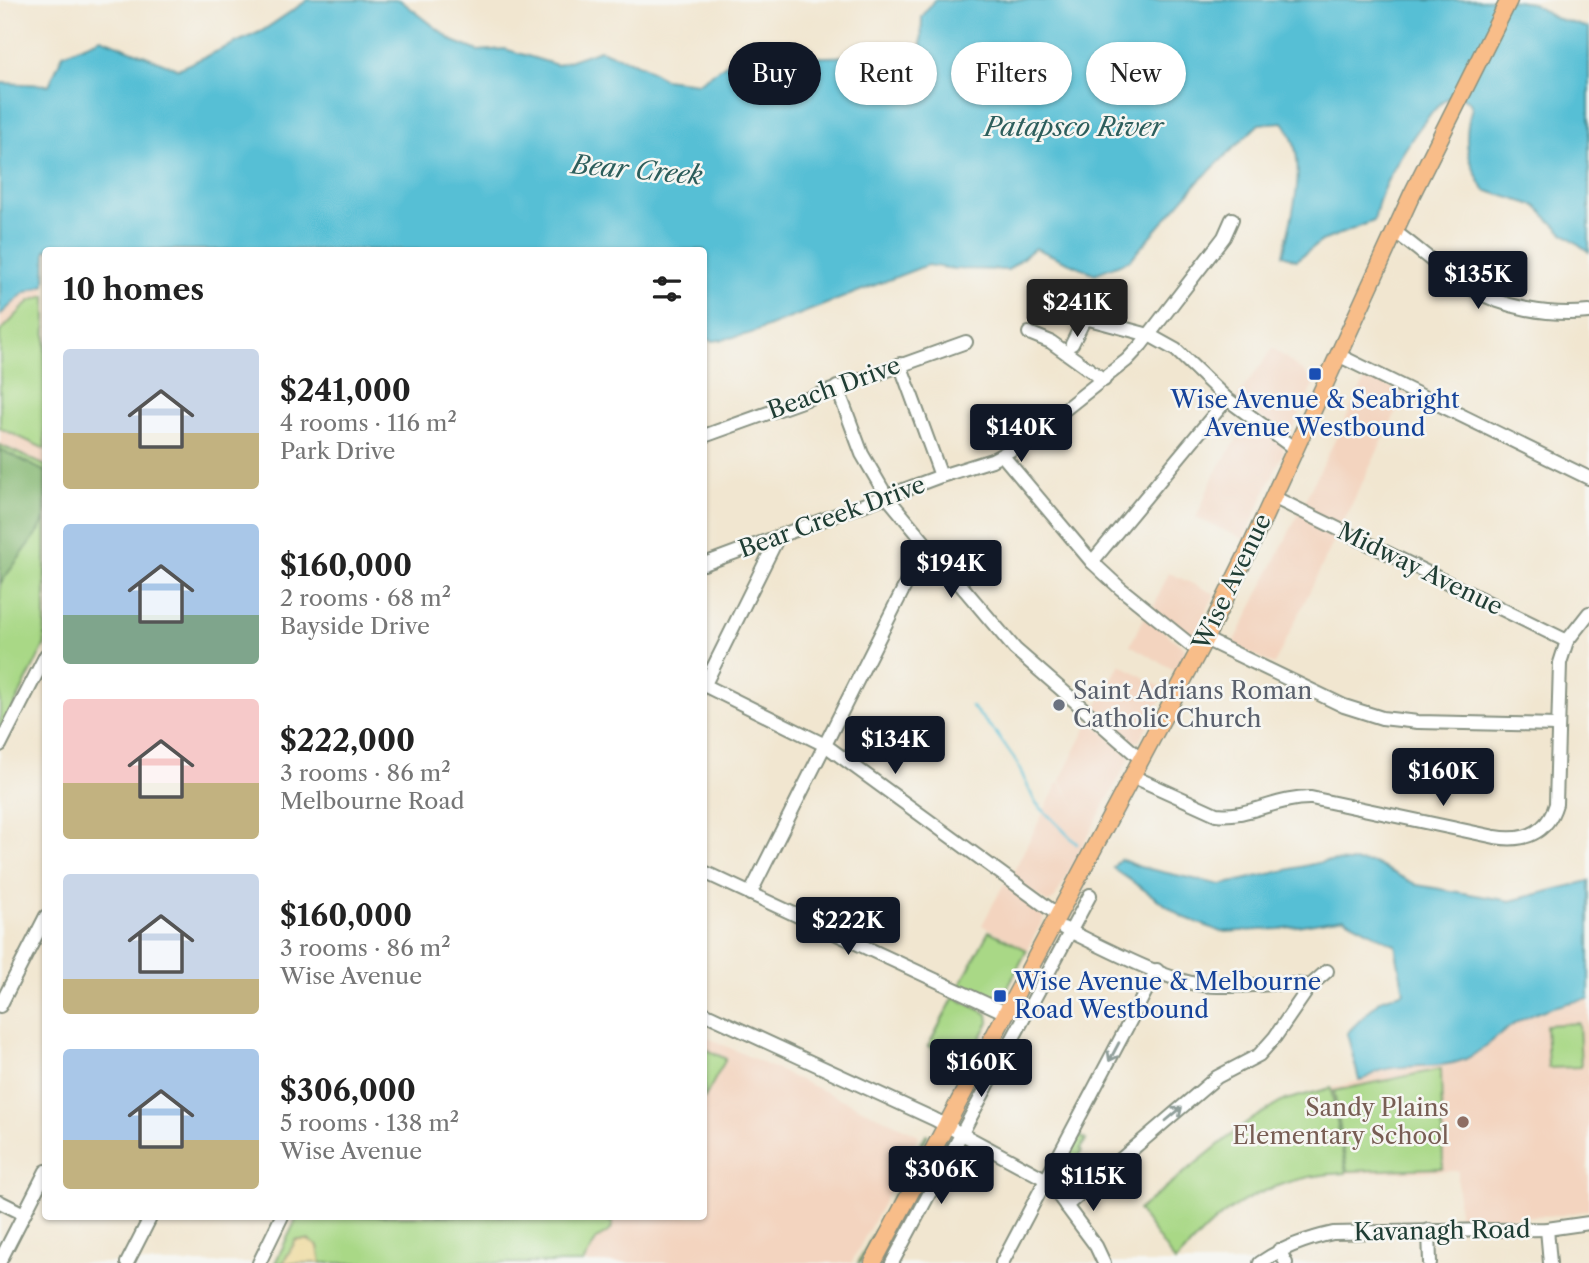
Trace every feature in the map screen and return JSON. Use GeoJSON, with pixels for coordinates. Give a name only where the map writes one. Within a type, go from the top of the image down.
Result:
{"type":"FeatureCollection","features":[{"type":"Feature","properties":{"kind":"main road","name":"Wise Avenue"},"geometry":{"type":"LineString","coordinates":[[873,1263],[1201,645],[1273,497],[1394,231],[1509,0]]}},
{"type":"Feature","properties":{"kind":"street","name":"Bear Creek Drive"},"geometry":{"type":"LineString","coordinates":[[707,563],[941,476],[1003,456],[1020,445],[1127,360],[1224,237],[1232,219]]}},
{"type":"Feature","properties":{"kind":"street"},"geometry":{"type":"LineString","coordinates":[[1394,231],[1465,286],[1485,296],[1533,310],[1589,312]]}},
{"type":"Feature","properties":{"kind":"street"},"geometry":{"type":"LineString","coordinates":[[1072,344],[1083,322],[1089,319],[1149,335],[1185,357],[1227,399],[1295,449]]}},
{"type":"Feature","properties":{"kind":"street"},"geometry":{"type":"LineString","coordinates":[[1029,333],[1051,342],[1104,380]]}},
{"type":"Feature","properties":{"kind":"street","name":"Beach Drive"},"geometry":{"type":"LineString","coordinates":[[707,435],[966,342]]}},
{"type":"Feature","properties":{"kind":"street"},"geometry":{"type":"LineString","coordinates":[[1338,355],[1589,478]]}},
{"type":"Feature","properties":{"kind":"street"},"geometry":{"type":"LineString","coordinates":[[901,364],[941,476]]}},
{"type":"Feature","properties":{"kind":"street"},"geometry":{"type":"LineString","coordinates":[[837,387],[862,454],[887,497],[1015,649],[1141,759]]}},
{"type":"Feature","properties":{"kind":"street"},"geometry":{"type":"LineString","coordinates":[[1091,562],[1227,399]]}},
{"type":"Feature","properties":{"kind":"street"},"geometry":{"type":"LineString","coordinates":[[1003,456],[1091,562],[1128,595],[1201,645],[1344,706],[1382,718],[1418,722],[1557,725]]}},
{"type":"Feature","properties":{"kind":"street","name":"Midway Avenue"},"geometry":{"type":"LineString","coordinates":[[1273,497],[1567,641]]}},
{"type":"Feature","properties":{"kind":"street"},"geometry":{"type":"LineString","coordinates":[[707,679],[777,538]]}},
{"type":"Feature","properties":{"kind":"street"},"geometry":{"type":"LineString","coordinates":[[750,894],[926,544]]}},
{"type":"Feature","properties":{"kind":"street"},"geometry":{"type":"LineString","coordinates":[[1132,776],[1216,814],[1228,815],[1291,798],[1311,798],[1495,837],[1518,839],[1536,833],[1546,824],[1556,798],[1560,663],[1567,641],[1589,614]]}},
{"type":"Feature","properties":{"kind":"street"},"geometry":{"type":"LineString","coordinates":[[0,745],[42,662]]}},
{"type":"Feature","properties":{"kind":"street"},"geometry":{"type":"LineString","coordinates":[[707,686],[825,745],[1070,932],[1186,982],[1208,985],[1292,983],[1310,986]]}},
{"type":"Feature","properties":{"kind":"street"},"geometry":{"type":"LineString","coordinates":[[707,873],[1006,1013]]}},
{"type":"Feature","properties":{"kind":"street"},"geometry":{"type":"LineString","coordinates":[[892,1263],[1090,895]]}},
{"type":"Feature","properties":{"kind":"street"},"geometry":{"type":"LineString","coordinates":[[0,1006],[42,924]]}},
{"type":"Feature","properties":{"kind":"street"},"geometry":{"type":"LineString","coordinates":[[1002,1263],[1157,970]]}},
{"type":"Feature","properties":{"kind":"street"},"geometry":{"type":"LineString","coordinates":[[1066,1206],[1217,1077],[1259,1055],[1275,1037],[1310,986],[1327,971]]}},
{"type":"Feature","properties":{"kind":"street"},"geometry":{"type":"LineString","coordinates":[[707,1014],[946,1126],[1047,1180],[1096,1245],[1104,1263]]}},
{"type":"Feature","properties":{"kind":"street"},"geometry":{"type":"LineString","coordinates":[[0,1261],[42,1179]]}},
{"type":"Feature","properties":{"kind":"street"},"geometry":{"type":"LineString","coordinates":[[0,1202],[24,1214]]}},
{"type":"Feature","properties":{"kind":"street"},"geometry":{"type":"LineString","coordinates":[[127,1263],[149,1220]]}},
{"type":"Feature","properties":{"kind":"street"},"geometry":{"type":"LineString","coordinates":[[259,1263],[280,1220]]}},
{"type":"Feature","properties":{"kind":"street","name":"Kavanagh Road"},"geometry":{"type":"LineString","coordinates":[[1260,1263],[1279,1250],[1333,1233],[1547,1229],[1589,1223]]}},
{"type":"Feature","properties":{"kind":"street"},"geometry":{"type":"LineString","coordinates":[[1547,1229],[1550,1263]]}},
{"type":"Feature","properties":{"kind":"street"},"geometry":{"type":"LineString","coordinates":[[1429,1230],[1430,1263]]}},
{"type":"Feature","properties":{"kind":"street"},"geometry":{"type":"LineString","coordinates":[[1279,1250],[1286,1263]]}},
{"type":"Feature","properties":{"kind":"shaded area"},"geometry":{"type":"Polygon","coordinates":[[[42,286],[42,465],[0,445],[0,315],[24,293],[42,286]]]}},
{"type":"Feature","properties":{"kind":"shaded area"},"geometry":{"type":"Polygon","coordinates":[[[1273,348],[1315,381],[1292,430],[1288,433],[1284,433],[1235,400],[1273,348]]]}},
{"type":"Feature","properties":{"kind":"shaded area"},"geometry":{"type":"Polygon","coordinates":[[[1367,376],[1405,394],[1274,665],[1233,645],[1367,376]]]}},
{"type":"Feature","properties":{"kind":"shaded area"},"geometry":{"type":"Polygon","coordinates":[[[1249,421],[1282,444],[1284,451],[1244,539],[1196,518],[1215,473],[1249,421]]]}},
{"type":"Feature","properties":{"kind":"shaded area"},"geometry":{"type":"Polygon","coordinates":[[[1169,573],[1215,594],[1194,635],[1183,632],[1153,608],[1169,573]]]}},
{"type":"Feature","properties":{"kind":"shaded area"},"geometry":{"type":"Polygon","coordinates":[[[1145,616],[1185,649],[1185,655],[1176,671],[1130,645],[1145,616]]]}},
{"type":"Feature","properties":{"kind":"shaded area"},"geometry":{"type":"Polygon","coordinates":[[[1120,664],[1166,690],[1139,741],[1133,743],[1127,742],[1094,712],[1120,664]]]}},
{"type":"Feature","properties":{"kind":"shaded area"},"geometry":{"type":"Polygon","coordinates":[[[1090,721],[1128,754],[1129,759],[1055,898],[1048,903],[1011,877],[1059,781],[1076,806],[1060,780],[1090,721]]]}},
{"type":"Feature","properties":{"kind":"shaded area"},"geometry":{"type":"Polygon","coordinates":[[[1004,884],[1040,910],[1043,916],[1027,949],[982,925],[1004,884]]]}},
{"type":"Feature","properties":{"kind":"shaded area","name":"Sandy Plains Elementary School"},"geometry":{"type":"Polygon","coordinates":[[[1589,999],[1589,1210],[1561,1215],[1458,1219],[1458,1171],[1346,1173],[1331,1088],[1363,1080],[1371,1073],[1404,1066],[1437,1066],[1465,1060],[1521,1020],[1589,999]]]}},
{"type":"Feature","properties":{"kind":"shaded area"},"geometry":{"type":"Polygon","coordinates":[[[707,1037],[919,1135],[851,1263],[289,1263],[310,1220],[707,1220],[707,1037]]]}},
{"type":"Feature","properties":{"kind":"green space"},"geometry":{"type":"Polygon","coordinates":[[[42,297],[42,448],[0,428],[0,332],[30,301],[42,297]]]}},
{"type":"Feature","properties":{"kind":"green space"},"geometry":{"type":"Polygon","coordinates":[[[0,445],[42,464],[42,650],[0,734],[0,445]]]}},
{"type":"Feature","properties":{"kind":"green space"},"geometry":{"type":"Polygon","coordinates":[[[0,449],[42,470],[42,524],[0,584],[0,449]]]}},
{"type":"Feature","properties":{"kind":"green space"},"geometry":{"type":"Polygon","coordinates":[[[989,931],[1027,950],[1004,995],[997,1001],[960,985],[989,931]]]}},
{"type":"Feature","properties":{"kind":"green space"},"geometry":{"type":"Polygon","coordinates":[[[954,997],[988,1014],[989,1022],[966,1065],[928,1046],[954,997]]]}},
{"type":"Feature","properties":{"kind":"green space"},"geometry":{"type":"Polygon","coordinates":[[[1579,1023],[1581,1067],[1548,1068],[1546,1025],[1579,1023]]]}},
{"type":"Feature","properties":{"kind":"green space"},"geometry":{"type":"Polygon","coordinates":[[[707,1050],[726,1059],[707,1094],[707,1050]]]}},
{"type":"Feature","properties":{"kind":"green space"},"geometry":{"type":"Polygon","coordinates":[[[1441,1069],[1443,1168],[1347,1171],[1334,1091],[1441,1069]]]}},
{"type":"Feature","properties":{"kind":"green space"},"geometry":{"type":"Polygon","coordinates":[[[1331,1088],[1346,1173],[1309,1177],[1256,1195],[1224,1214],[1175,1262],[1138,1210],[1247,1122],[1285,1100],[1331,1088]]]}},
{"type":"Feature","properties":{"kind":"green space"},"geometry":{"type":"Polygon","coordinates":[[[926,1134],[928,1135],[858,1263],[926,1134]]]}},
{"type":"Feature","properties":{"kind":"green space"},"geometry":{"type":"Polygon","coordinates":[[[1077,1134],[1086,1140],[1080,1149],[1082,1151],[1070,1167],[1072,1169],[1059,1168],[1077,1134]]]}},
{"type":"Feature","properties":{"kind":"green space"},"geometry":{"type":"Polygon","coordinates":[[[296,1220],[613,1222],[611,1230],[597,1239],[583,1263],[275,1263],[296,1220]]]}},
{"type":"Feature","properties":{"kind":"sand"},"geometry":{"type":"Polygon","coordinates":[[[296,1240],[308,1240],[318,1246],[321,1263],[283,1263],[296,1240]]]}},
{"type":"Feature","properties":{"kind":"water","name":"Patapsco River"},"geometry":{"type":"Polygon","coordinates":[[[308,0],[400,0],[453,41],[478,51],[505,49],[557,65],[600,50],[643,66],[664,79],[698,83],[728,63],[728,105],[821,105],[821,57],[835,57],[835,105],[937,105],[937,42],[921,42],[922,17],[934,0],[1508,0],[1531,3],[1555,18],[1589,28],[1589,252],[1562,232],[1536,206],[1484,190],[1468,150],[1467,130],[1472,107],[1469,101],[1456,94],[1435,109],[1412,138],[1386,184],[1374,221],[1322,241],[1296,260],[1283,255],[1294,205],[1298,170],[1291,136],[1283,122],[1259,124],[1198,182],[1130,260],[1095,274],[1035,248],[1008,270],[954,269],[927,265],[749,334],[714,341],[707,339],[707,247],[42,247],[42,286],[24,293],[0,315],[0,83],[49,85],[63,54],[101,38],[178,69],[262,31],[308,0]]]}},
{"type":"Feature","properties":{"kind":"water"},"geometry":{"type":"Polygon","coordinates":[[[1120,859],[1140,867],[1221,885],[1326,861],[1374,863],[1417,885],[1510,901],[1589,881],[1589,999],[1554,1007],[1521,1020],[1463,1060],[1386,1069],[1359,1080],[1347,1033],[1380,1000],[1404,992],[1395,945],[1344,918],[1279,929],[1222,932],[1183,917],[1113,868],[1120,859]]]}},
{"type":"Feature","properties":{"kind":"waterway"},"geometry":{"type":"LineString","coordinates":[[971,706],[996,733],[1016,761],[1035,802],[1077,844]]}},
{"type":"Feature","properties":{"kind":"place","name":"Wise Avenue & Seabright Avenue Westbound"},"geometry":{"type":"Point","coordinates":[1315,374]}},
{"type":"Feature","properties":{"kind":"place","name":"Saint Adrians Roman Catholic Church"},"geometry":{"type":"Point","coordinates":[1059,705]}},
{"type":"Feature","properties":{"kind":"place","name":"Wise Avenue & Melbourne Road Westbound"},"geometry":{"type":"Point","coordinates":[1000,996]}},
{"type":"Feature","properties":{"kind":"place","name":"Sandy Plains Elementary School"},"geometry":{"type":"Point","coordinates":[1463,1122]}},
{"type":"Feature","properties":{"kind":"water label","name":"Bear Creek"},"geometry":{"type":"Point","coordinates":[637,170]}}]}
